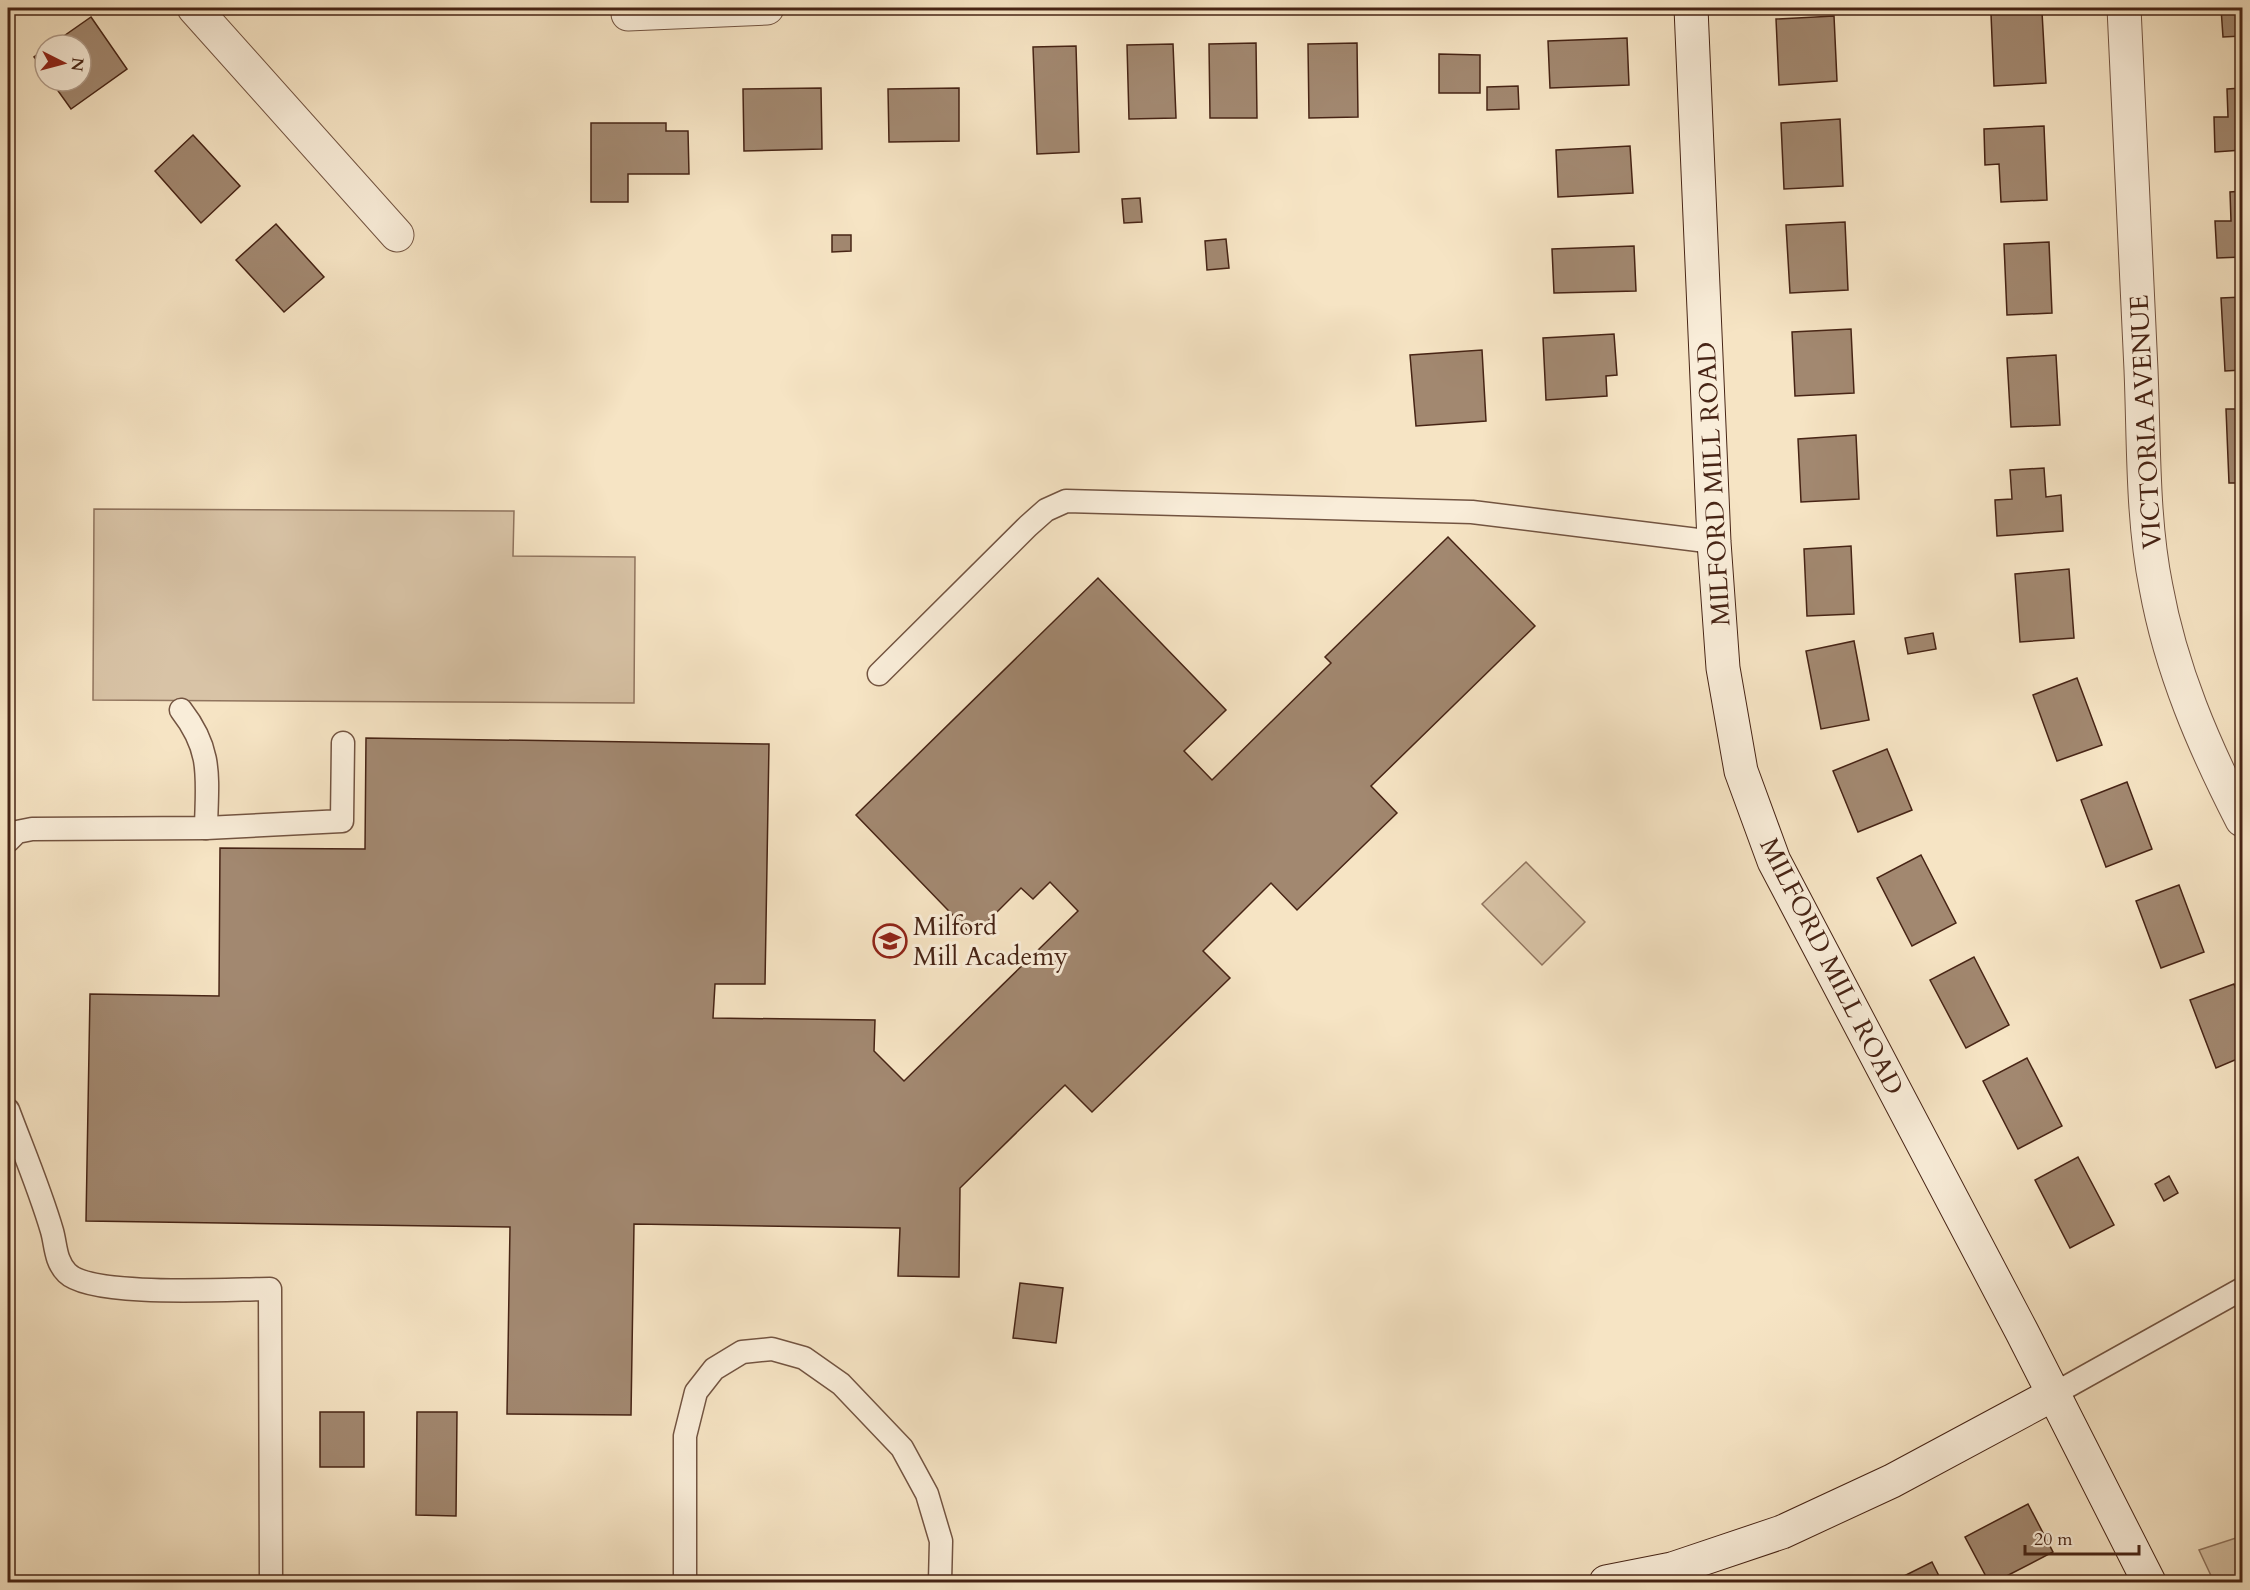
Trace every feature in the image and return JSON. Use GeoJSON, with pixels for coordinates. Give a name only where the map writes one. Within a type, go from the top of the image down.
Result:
{"type":"FeatureCollection","features":[{"type":"Feature","properties":{"kind":"main road"},"geometry":{"type":"LineString","coordinates":[[194,8],[397,235]]}},
{"type":"Feature","properties":{"kind":"main road"},"geometry":{"type":"LineString","coordinates":[[628,14],[767,8]]}},
{"type":"Feature","properties":{"kind":"main road","name":"MILFORD MILL ROAD"},"geometry":{"type":"LineString","coordinates":[[1691,8],[1714,542],[1723,668],[1742,771],[1774,861],[2022,1332],[2149,1582]]}},
{"type":"Feature","properties":{"kind":"main road","name":"VICTORIA AVENUE"},"geometry":{"type":"LineString","coordinates":[[2124,8],[2144,437],[2155,587],[2189,706],[2213,763],[2242,820]]}},
{"type":"Feature","properties":{"kind":"main road"},"geometry":{"type":"LineString","coordinates":[[1606,1582],[1673,1576],[1782,1532],[1892,1481],[2052,1395]]}},
{"type":"Feature","properties":{"kind":"lane"},"geometry":{"type":"LineString","coordinates":[[879,674],[1028,526],[1046,510],[1066,501],[1472,512],[1714,542]]}},
{"type":"Feature","properties":{"kind":"lane"},"geometry":{"type":"LineString","coordinates":[[181,710],[197,730],[204,749],[207,771],[206,828]]}},
{"type":"Feature","properties":{"kind":"lane"},"geometry":{"type":"LineString","coordinates":[[8,841],[17,832],[32,828],[206,828],[342,821],[343,743]]}},
{"type":"Feature","properties":{"kind":"lane"},"geometry":{"type":"LineString","coordinates":[[8,1110],[53,1232],[56,1255],[67,1274],[91,1285],[116,1288],[270,1289],[271,1582]]}},
{"type":"Feature","properties":{"kind":"lane"},"geometry":{"type":"LineString","coordinates":[[2052,1395],[2242,1289]]}},
{"type":"Feature","properties":{"kind":"lane"},"geometry":{"type":"LineString","coordinates":[[685,1582],[685,1436],[696,1392],[714,1369],[742,1352],[772,1348],[804,1358],[841,1384],[902,1448],[927,1494],[941,1541],[940,1582]]}},
{"type":"Feature","properties":{"kind":"shaded area"},"geometry":{"type":"Polygon","coordinates":[[[94,509],[514,511],[513,556],[635,557],[634,703],[93,700],[94,509]]]}},
{"type":"Feature","properties":{"kind":"shaded area"},"geometry":{"type":"Polygon","coordinates":[[[1526,862],[1585,922],[1542,965],[1482,904],[1526,862]]]}},
{"type":"Feature","properties":{"kind":"shaded area"},"geometry":{"type":"Polygon","coordinates":[[[2242,1536],[2242,1582],[2214,1582],[2199,1550],[2242,1536]]]}},
{"type":"Feature","properties":{"kind":"building"},"geometry":{"type":"Polygon","coordinates":[[[2221,8],[2242,8],[2242,36],[2223,37],[2221,8]]]}},
{"type":"Feature","properties":{"kind":"building"},"geometry":{"type":"Polygon","coordinates":[[[2042,12],[2046,83],[1994,86],[1991,14],[2042,12]]]}},
{"type":"Feature","properties":{"kind":"building"},"geometry":{"type":"Polygon","coordinates":[[[1834,16],[1837,81],[1779,85],[1776,19],[1834,16]]]}},
{"type":"Feature","properties":{"kind":"building"},"geometry":{"type":"Polygon","coordinates":[[[91,17],[127,69],[71,109],[60,93],[93,93],[93,33],[68,33],[91,17]]]}},
{"type":"Feature","properties":{"kind":"building"},"geometry":{"type":"Polygon","coordinates":[[[1627,38],[1629,85],[1550,88],[1548,41],[1627,38]]]}},
{"type":"Feature","properties":{"kind":"building"},"geometry":{"type":"Polygon","coordinates":[[[1256,43],[1257,118],[1210,118],[1209,44],[1256,43]]]}},
{"type":"Feature","properties":{"kind":"building"},"geometry":{"type":"Polygon","coordinates":[[[1357,43],[1358,117],[1309,118],[1308,44],[1357,43]]]}},
{"type":"Feature","properties":{"kind":"building"},"geometry":{"type":"Polygon","coordinates":[[[1173,44],[1176,118],[1129,119],[1127,45],[1173,44]]]}},
{"type":"Feature","properties":{"kind":"building"},"geometry":{"type":"Polygon","coordinates":[[[1076,46],[1079,152],[1037,154],[1033,47],[1076,46]]]}},
{"type":"Feature","properties":{"kind":"building"},"geometry":{"type":"Polygon","coordinates":[[[1439,54],[1480,55],[1480,93],[1439,93],[1439,54]]]}},
{"type":"Feature","properties":{"kind":"building"},"geometry":{"type":"Polygon","coordinates":[[[1518,86],[1519,109],[1487,110],[1487,87],[1518,86]]]}},
{"type":"Feature","properties":{"kind":"building"},"geometry":{"type":"Polygon","coordinates":[[[821,88],[822,149],[744,151],[743,89],[821,88]]]}},
{"type":"Feature","properties":{"kind":"building"},"geometry":{"type":"Polygon","coordinates":[[[959,88],[959,141],[889,142],[888,89],[959,88]]]}},
{"type":"Feature","properties":{"kind":"building"},"geometry":{"type":"Polygon","coordinates":[[[2242,88],[2242,150],[2215,152],[2214,117],[2228,117],[2227,89],[2242,88]]]}},
{"type":"Feature","properties":{"kind":"building"},"geometry":{"type":"Polygon","coordinates":[[[1840,119],[1843,186],[1784,189],[1781,123],[1840,119]]]}},
{"type":"Feature","properties":{"kind":"building"},"geometry":{"type":"Polygon","coordinates":[[[591,123],[666,123],[666,131],[688,131],[689,174],[628,174],[628,202],[591,202],[591,123]]]}},
{"type":"Feature","properties":{"kind":"building"},"geometry":{"type":"Polygon","coordinates":[[[2044,126],[2047,200],[2001,202],[1999,164],[1985,165],[1984,129],[2044,126]]]}},
{"type":"Feature","properties":{"kind":"building"},"geometry":{"type":"Polygon","coordinates":[[[193,135],[240,186],[201,223],[155,171],[193,135]]]}},
{"type":"Feature","properties":{"kind":"building"},"geometry":{"type":"Polygon","coordinates":[[[1630,146],[1633,193],[1558,197],[1556,150],[1630,146]]]}},
{"type":"Feature","properties":{"kind":"building"},"geometry":{"type":"Polygon","coordinates":[[[2242,191],[2242,257],[2217,258],[2215,221],[2231,221],[2230,192],[2242,191]]]}},
{"type":"Feature","properties":{"kind":"building"},"geometry":{"type":"Polygon","coordinates":[[[1140,198],[1142,222],[1124,223],[1122,199],[1140,198]]]}},
{"type":"Feature","properties":{"kind":"building"},"geometry":{"type":"Polygon","coordinates":[[[1845,222],[1848,290],[1790,293],[1786,225],[1845,222]]]}},
{"type":"Feature","properties":{"kind":"building"},"geometry":{"type":"Polygon","coordinates":[[[276,224],[324,277],[284,312],[236,260],[276,224]]]}},
{"type":"Feature","properties":{"kind":"building"},"geometry":{"type":"Polygon","coordinates":[[[832,235],[851,235],[851,251],[832,252],[832,235]]]}},
{"type":"Feature","properties":{"kind":"building"},"geometry":{"type":"Polygon","coordinates":[[[1226,239],[1229,268],[1207,270],[1205,241],[1226,239]]]}},
{"type":"Feature","properties":{"kind":"building"},"geometry":{"type":"Polygon","coordinates":[[[2049,242],[2052,313],[2007,315],[2004,244],[2049,242]]]}},
{"type":"Feature","properties":{"kind":"building"},"geometry":{"type":"Polygon","coordinates":[[[1634,246],[1636,291],[1554,293],[1552,249],[1634,246]]]}},
{"type":"Feature","properties":{"kind":"building"},"geometry":{"type":"Polygon","coordinates":[[[2242,297],[2242,370],[2225,371],[2221,298],[2242,297]]]}},
{"type":"Feature","properties":{"kind":"building"},"geometry":{"type":"Polygon","coordinates":[[[1851,329],[1854,393],[1795,396],[1792,332],[1851,329]]]}},
{"type":"Feature","properties":{"kind":"building"},"geometry":{"type":"Polygon","coordinates":[[[1614,334],[1617,375],[1606,376],[1607,396],[1546,400],[1543,338],[1614,334]]]}},
{"type":"Feature","properties":{"kind":"building"},"geometry":{"type":"Polygon","coordinates":[[[1482,350],[1486,421],[1416,426],[1410,355],[1482,350]]]}},
{"type":"Feature","properties":{"kind":"building"},"geometry":{"type":"Polygon","coordinates":[[[2056,355],[2060,425],[2011,427],[2007,358],[2056,355]]]}},
{"type":"Feature","properties":{"kind":"building"},"geometry":{"type":"Polygon","coordinates":[[[2226,409],[2242,409],[2242,483],[2229,483],[2226,409]]]}},
{"type":"Feature","properties":{"kind":"building"},"geometry":{"type":"Polygon","coordinates":[[[1856,435],[1859,499],[1801,502],[1798,439],[1856,435]]]}},
{"type":"Feature","properties":{"kind":"building"},"geometry":{"type":"Polygon","coordinates":[[[2044,468],[2046,497],[2061,495],[2063,531],[1997,536],[1995,500],[2012,499],[2010,470],[2044,468]]]}},
{"type":"Feature","properties":{"kind":"building"},"geometry":{"type":"Polygon","coordinates":[[[1448,537],[1535,626],[1371,786],[1397,813],[1297,910],[1271,883],[1203,951],[1230,978],[1092,1112],[1065,1085],[960,1188],[959,1277],[898,1276],[900,1228],[634,1224],[631,1415],[507,1414],[510,1227],[86,1221],[90,994],[219,996],[220,848],[365,849],[366,738],[769,744],[765,984],[715,984],[713,1018],[875,1020],[874,1051],[904,1081],[1078,911],[1050,882],[1033,899],[1021,888],[973,936],[856,815],[1098,578],[1226,710],[1184,751],[1212,780],[1331,663],[1325,657],[1448,537]]]}},
{"type":"Feature","properties":{"kind":"building"},"geometry":{"type":"Polygon","coordinates":[[[1851,546],[1854,614],[1807,616],[1804,549],[1851,546]]]}},
{"type":"Feature","properties":{"kind":"building"},"geometry":{"type":"Polygon","coordinates":[[[2242,556],[2242,594],[2241,594],[2236,557],[2242,556]]]}},
{"type":"Feature","properties":{"kind":"building"},"geometry":{"type":"Polygon","coordinates":[[[2069,569],[2074,638],[2020,642],[2015,574],[2069,569]]]}},
{"type":"Feature","properties":{"kind":"building"},"geometry":{"type":"Polygon","coordinates":[[[1933,633],[1936,649],[1908,654],[1905,638],[1933,633]]]}},
{"type":"Feature","properties":{"kind":"building"},"geometry":{"type":"Polygon","coordinates":[[[1854,641],[1869,720],[1821,729],[1806,651],[1854,641]]]}},
{"type":"Feature","properties":{"kind":"building"},"geometry":{"type":"Polygon","coordinates":[[[2077,678],[2102,745],[2057,761],[2033,695],[2077,678]]]}},
{"type":"Feature","properties":{"kind":"building"},"geometry":{"type":"Polygon","coordinates":[[[1887,749],[1912,810],[1858,832],[1833,771],[1887,749]]]}},
{"type":"Feature","properties":{"kind":"building"},"geometry":{"type":"Polygon","coordinates":[[[2127,782],[2152,849],[2106,867],[2081,800],[2127,782]]]}},
{"type":"Feature","properties":{"kind":"building"},"geometry":{"type":"Polygon","coordinates":[[[1921,855],[1956,923],[1912,946],[1877,878],[1921,855]]]}},
{"type":"Feature","properties":{"kind":"building"},"geometry":{"type":"Polygon","coordinates":[[[2179,885],[2204,952],[2161,968],[2136,901],[2179,885]]]}},
{"type":"Feature","properties":{"kind":"building"},"geometry":{"type":"Polygon","coordinates":[[[1974,957],[2009,1025],[1966,1048],[1930,980],[1974,957]]]}},
{"type":"Feature","properties":{"kind":"building"},"geometry":{"type":"Polygon","coordinates":[[[2234,984],[2242,1006],[2242,1057],[2216,1068],[2190,1000],[2234,984]]]}},
{"type":"Feature","properties":{"kind":"building"},"geometry":{"type":"Polygon","coordinates":[[[2027,1058],[2062,1126],[2018,1149],[1983,1081],[2027,1058]]]}},
{"type":"Feature","properties":{"kind":"building"},"geometry":{"type":"Polygon","coordinates":[[[2078,1157],[2114,1225],[2070,1248],[2035,1180],[2078,1157]]]}},
{"type":"Feature","properties":{"kind":"building"},"geometry":{"type":"Polygon","coordinates":[[[2169,1176],[2178,1193],[2164,1201],[2155,1184],[2169,1176]]]}},
{"type":"Feature","properties":{"kind":"building"},"geometry":{"type":"Polygon","coordinates":[[[1020,1283],[1063,1288],[1056,1343],[1013,1338],[1020,1283]]]}},
{"type":"Feature","properties":{"kind":"building"},"geometry":{"type":"Polygon","coordinates":[[[320,1412],[364,1412],[364,1467],[320,1467],[320,1412]]]}},
{"type":"Feature","properties":{"kind":"building"},"geometry":{"type":"Polygon","coordinates":[[[417,1412],[457,1412],[456,1516],[416,1515],[417,1412]]]}},
{"type":"Feature","properties":{"kind":"building"},"geometry":{"type":"Polygon","coordinates":[[[2028,1504],[2053,1552],[1995,1582],[1989,1582],[1965,1537],[2028,1504]]]}},
{"type":"Feature","properties":{"kind":"building"},"geometry":{"type":"Polygon","coordinates":[[[1932,1562],[1942,1582],[1892,1582],[1932,1562]]]}},
{"type":"Feature","properties":{"kind":"place","name":"Milford Mill Academy"},"geometry":{"type":"Point","coordinates":[890,941]}}]}
